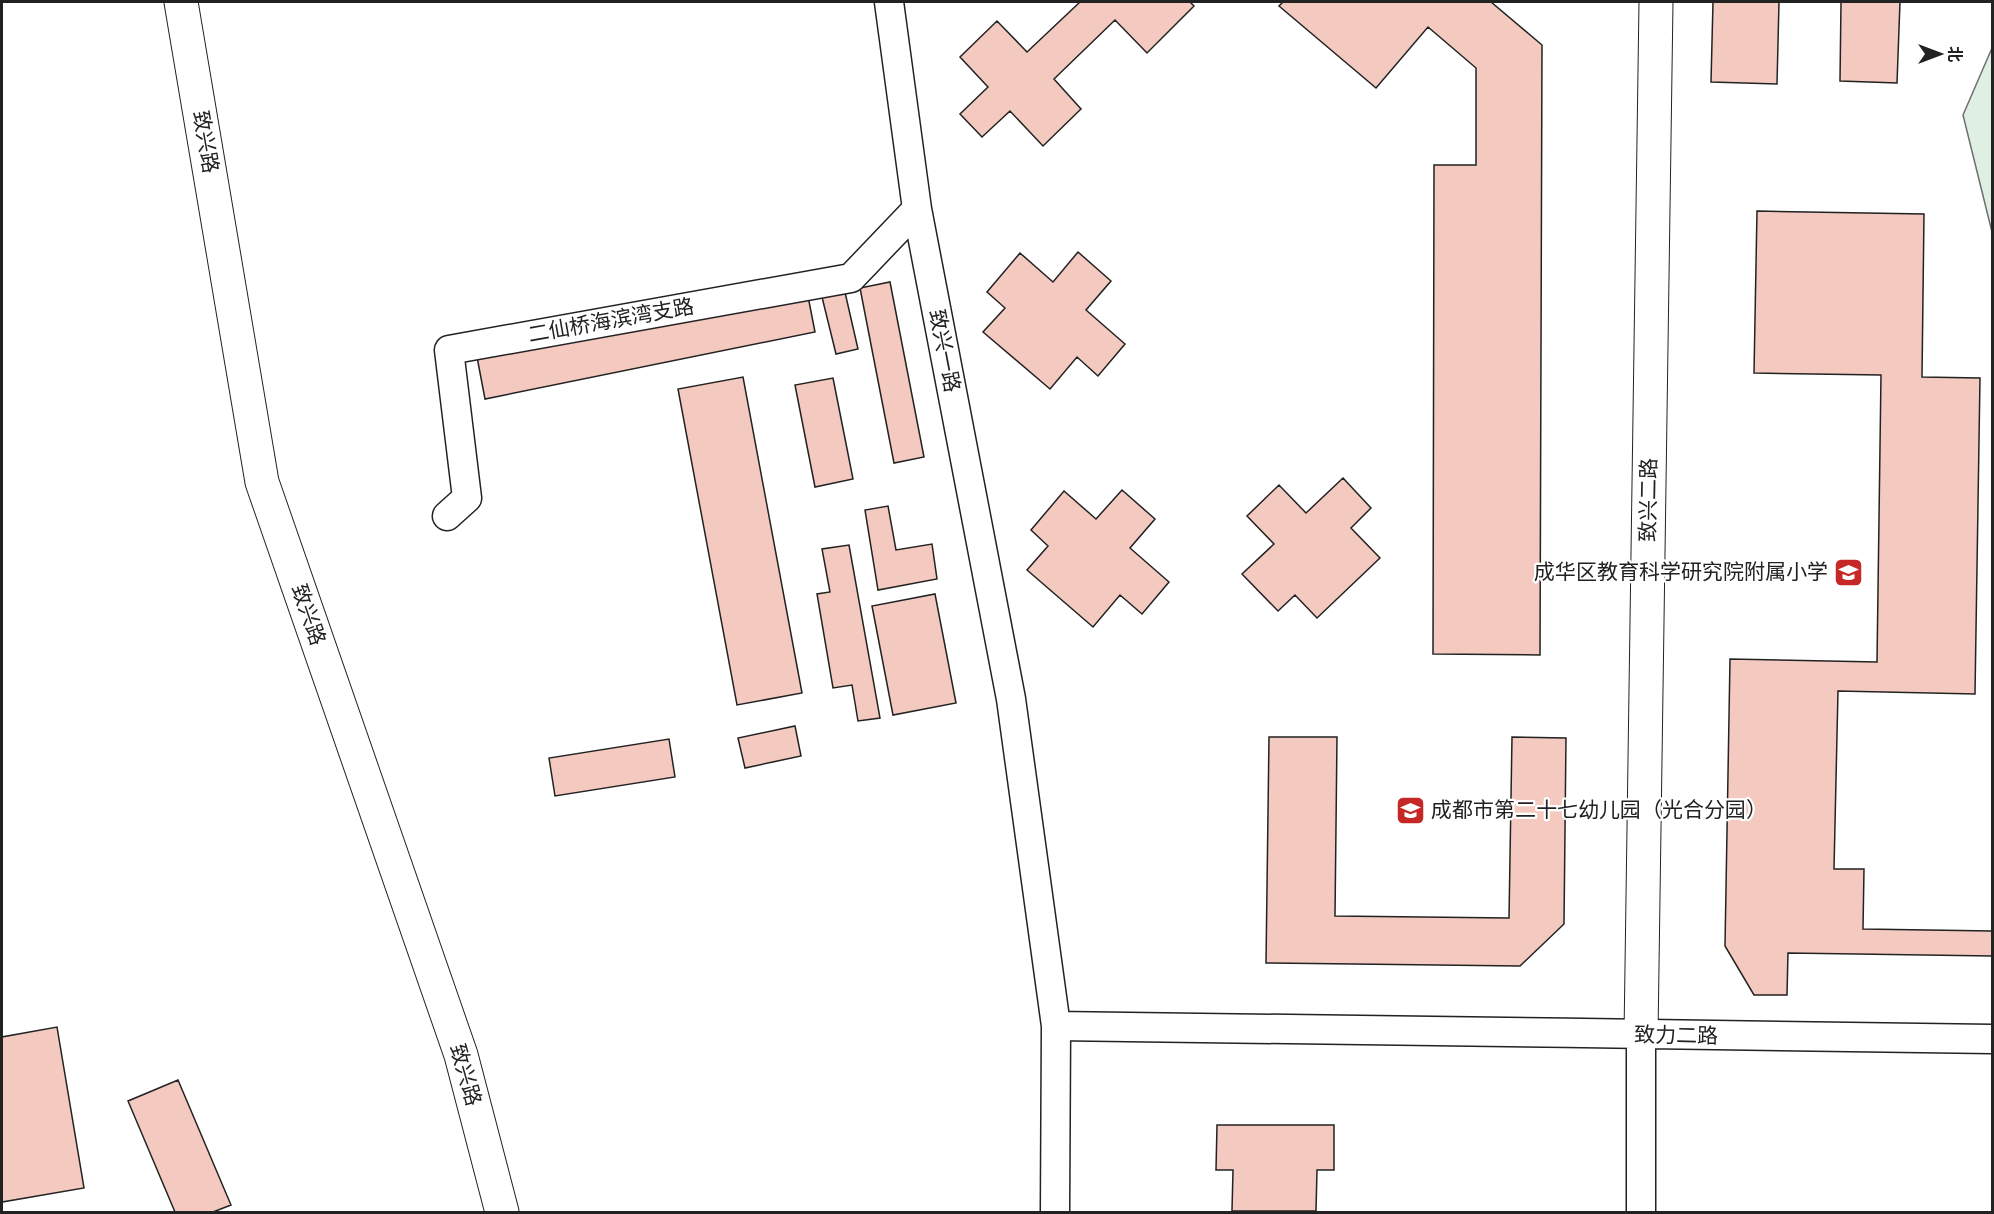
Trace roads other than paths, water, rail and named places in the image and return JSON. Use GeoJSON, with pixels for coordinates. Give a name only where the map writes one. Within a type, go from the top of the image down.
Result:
{"type":"FeatureCollection","features":[{"type":"Feature","properties":{"kind":"street","name":"致兴路"},"geometry":{"type":"LineString","coordinates":[[181,2],[262,482],[461,1055],[502,1212]]}},
{"type":"Feature","properties":{"kind":"street","name":"致兴一路"},"geometry":{"type":"LineString","coordinates":[[889,2],[917,208],[1011,699],[1056,1026],[1055,1212]]}},
{"type":"Feature","properties":{"kind":"street","name":"致兴二路"},"geometry":{"type":"LineString","coordinates":[[1641,1035],[1656,2]]}},
{"type":"Feature","properties":{"kind":"street","name":"二仙桥海滨湾支路"},"geometry":{"type":"LineString","coordinates":[[447,516],[467,498],[449,350],[851,278],[917,208]]}},
{"type":"Feature","properties":{"kind":"street","name":"致力二路"},"geometry":{"type":"LineString","coordinates":[[1056,1026],[1359,1028],[1641,1035],[1992,1039]]}},
{"type":"Feature","properties":{"kind":"street"},"geometry":{"type":"LineString","coordinates":[[1641,1035],[1641,1212]]}},
{"type":"Feature","properties":{"kind":"place","name":"成华区教育科学研究院附属小学"},"geometry":{"type":"Point","coordinates":[1849,572]}},
{"type":"Feature","properties":{"kind":"place","name":"成都市第二十七幼儿园（光合分园）"},"geometry":{"type":"Point","coordinates":[1410,810]}}]}
